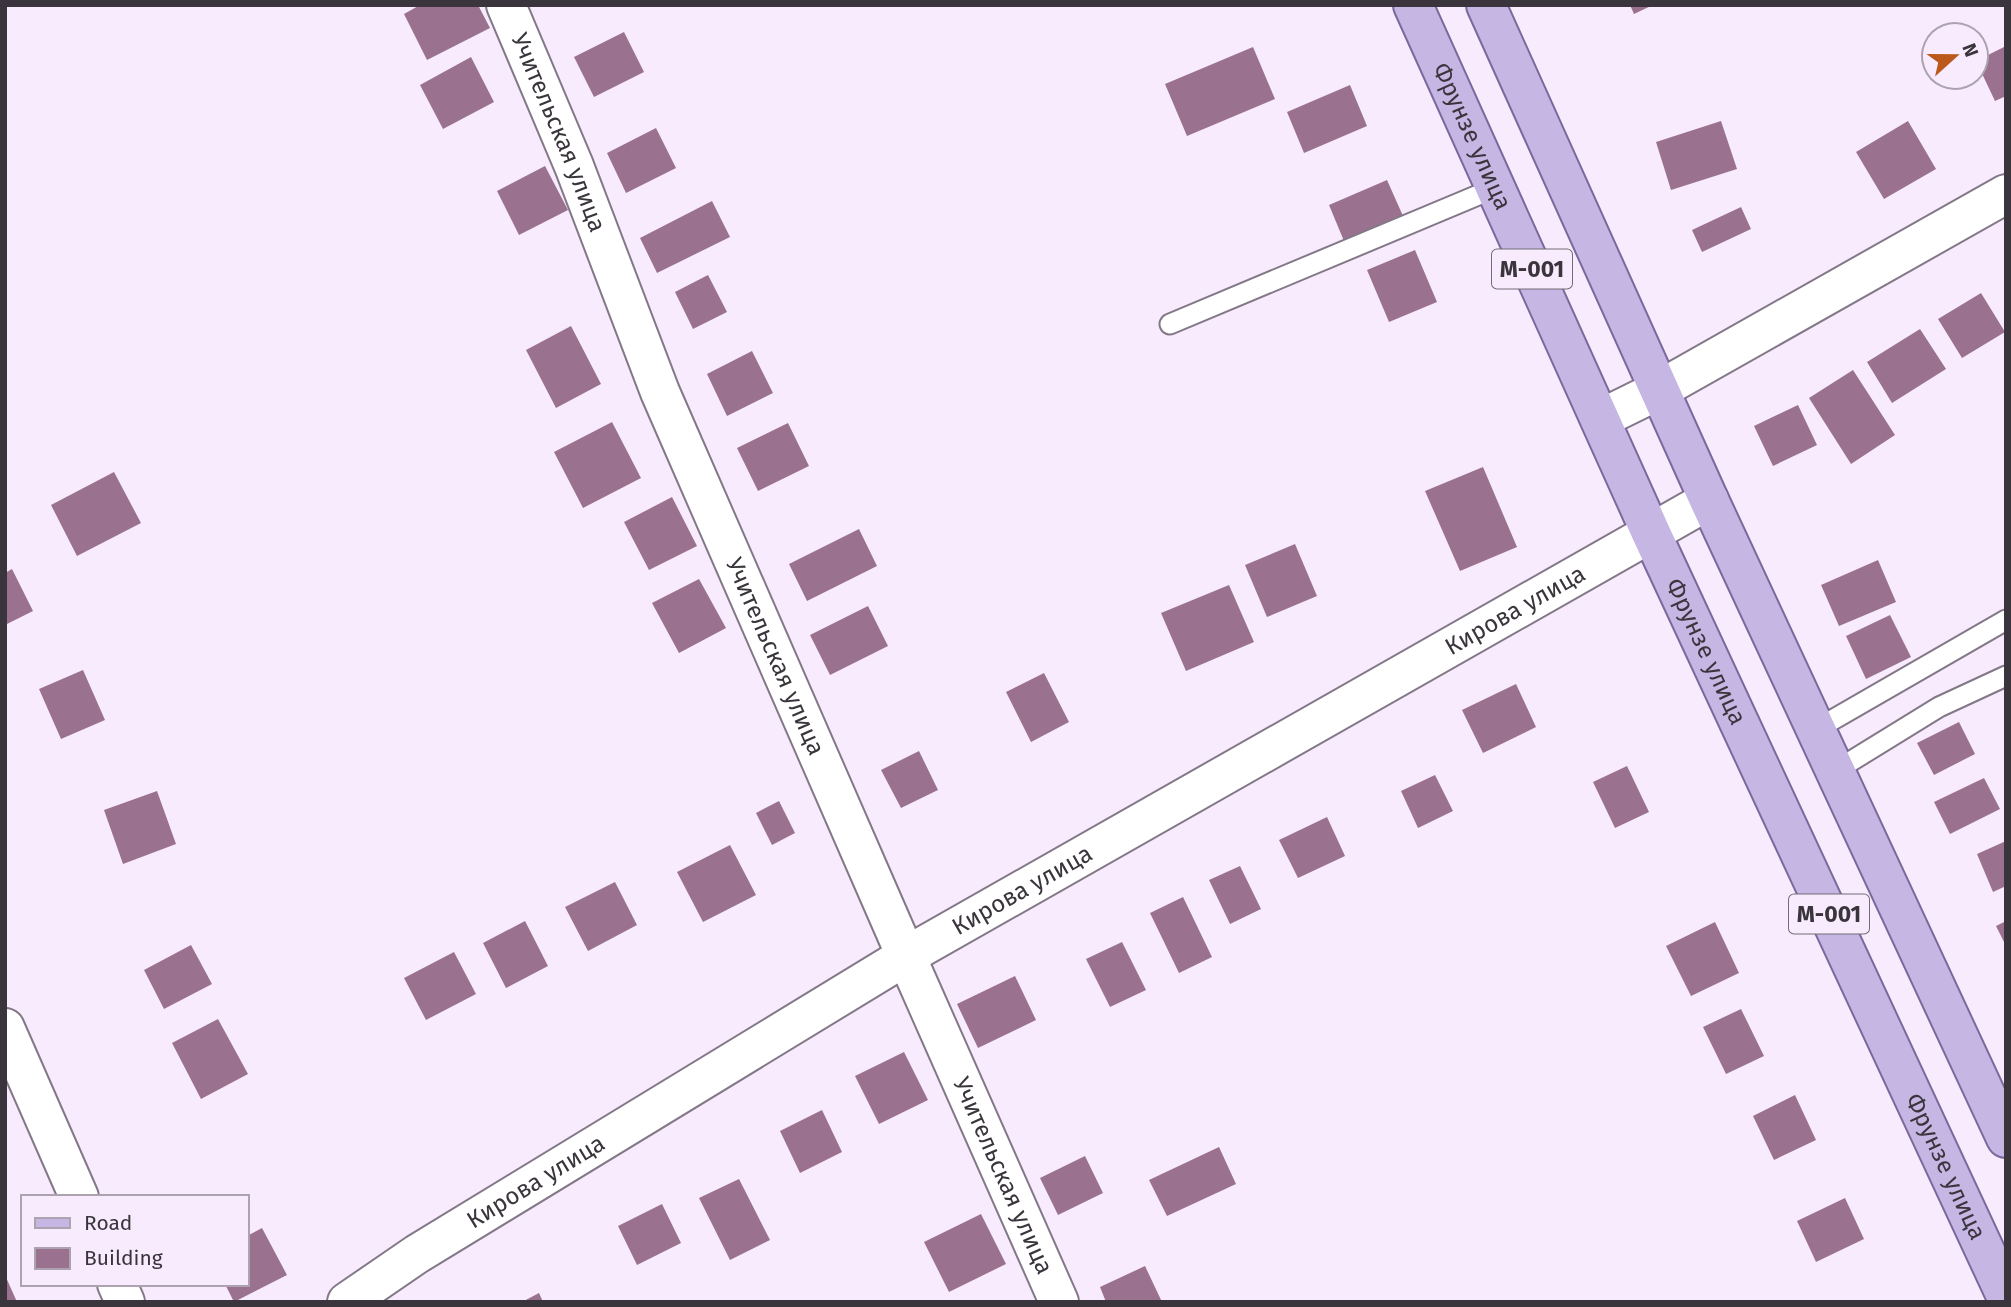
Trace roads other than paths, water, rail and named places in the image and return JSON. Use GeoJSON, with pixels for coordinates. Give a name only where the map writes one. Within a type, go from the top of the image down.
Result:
{"type":"FeatureCollection","features":[{"type":"Feature","properties":{"kind":"main road","name":"Фрунзе улица"},"geometry":{"type":"LineString","coordinates":[[1413,5],[1651,533],[2006,1296]]}},
{"type":"Feature","properties":{"kind":"main road","name":"M-001"},"geometry":{"type":"LineString","coordinates":[[1486,5],[1709,500],[2006,1138]]}},
{"type":"Feature","properties":{"kind":"street","name":"Учительская улица"},"geometry":{"type":"LineString","coordinates":[[506,5],[574,166],[660,391],[1059,1302]]}},
{"type":"Feature","properties":{"kind":"street"},"geometry":{"type":"LineString","coordinates":[[1600,419],[1659,390],[2006,194]]}},
{"type":"Feature","properties":{"kind":"street","name":"Кирова улица"},"geometry":{"type":"LineString","coordinates":[[347,1302],[417,1254],[906,956],[1709,500]]}},
{"type":"Feature","properties":{"kind":"street"},"geometry":{"type":"LineString","coordinates":[[5,1028],[78,1195]]}},
{"type":"Feature","properties":{"kind":"street"},"geometry":{"type":"LineString","coordinates":[[118,1286],[125,1302]]}},
{"type":"Feature","properties":{"kind":"lane"},"geometry":{"type":"LineString","coordinates":[[1170,324],[1495,188]]}},
{"type":"Feature","properties":{"kind":"lane"},"geometry":{"type":"LineString","coordinates":[[1815,730],[2006,620]]}},
{"type":"Feature","properties":{"kind":"lane"},"geometry":{"type":"LineString","coordinates":[[1835,771],[1939,707],[2006,676]]}}]}
